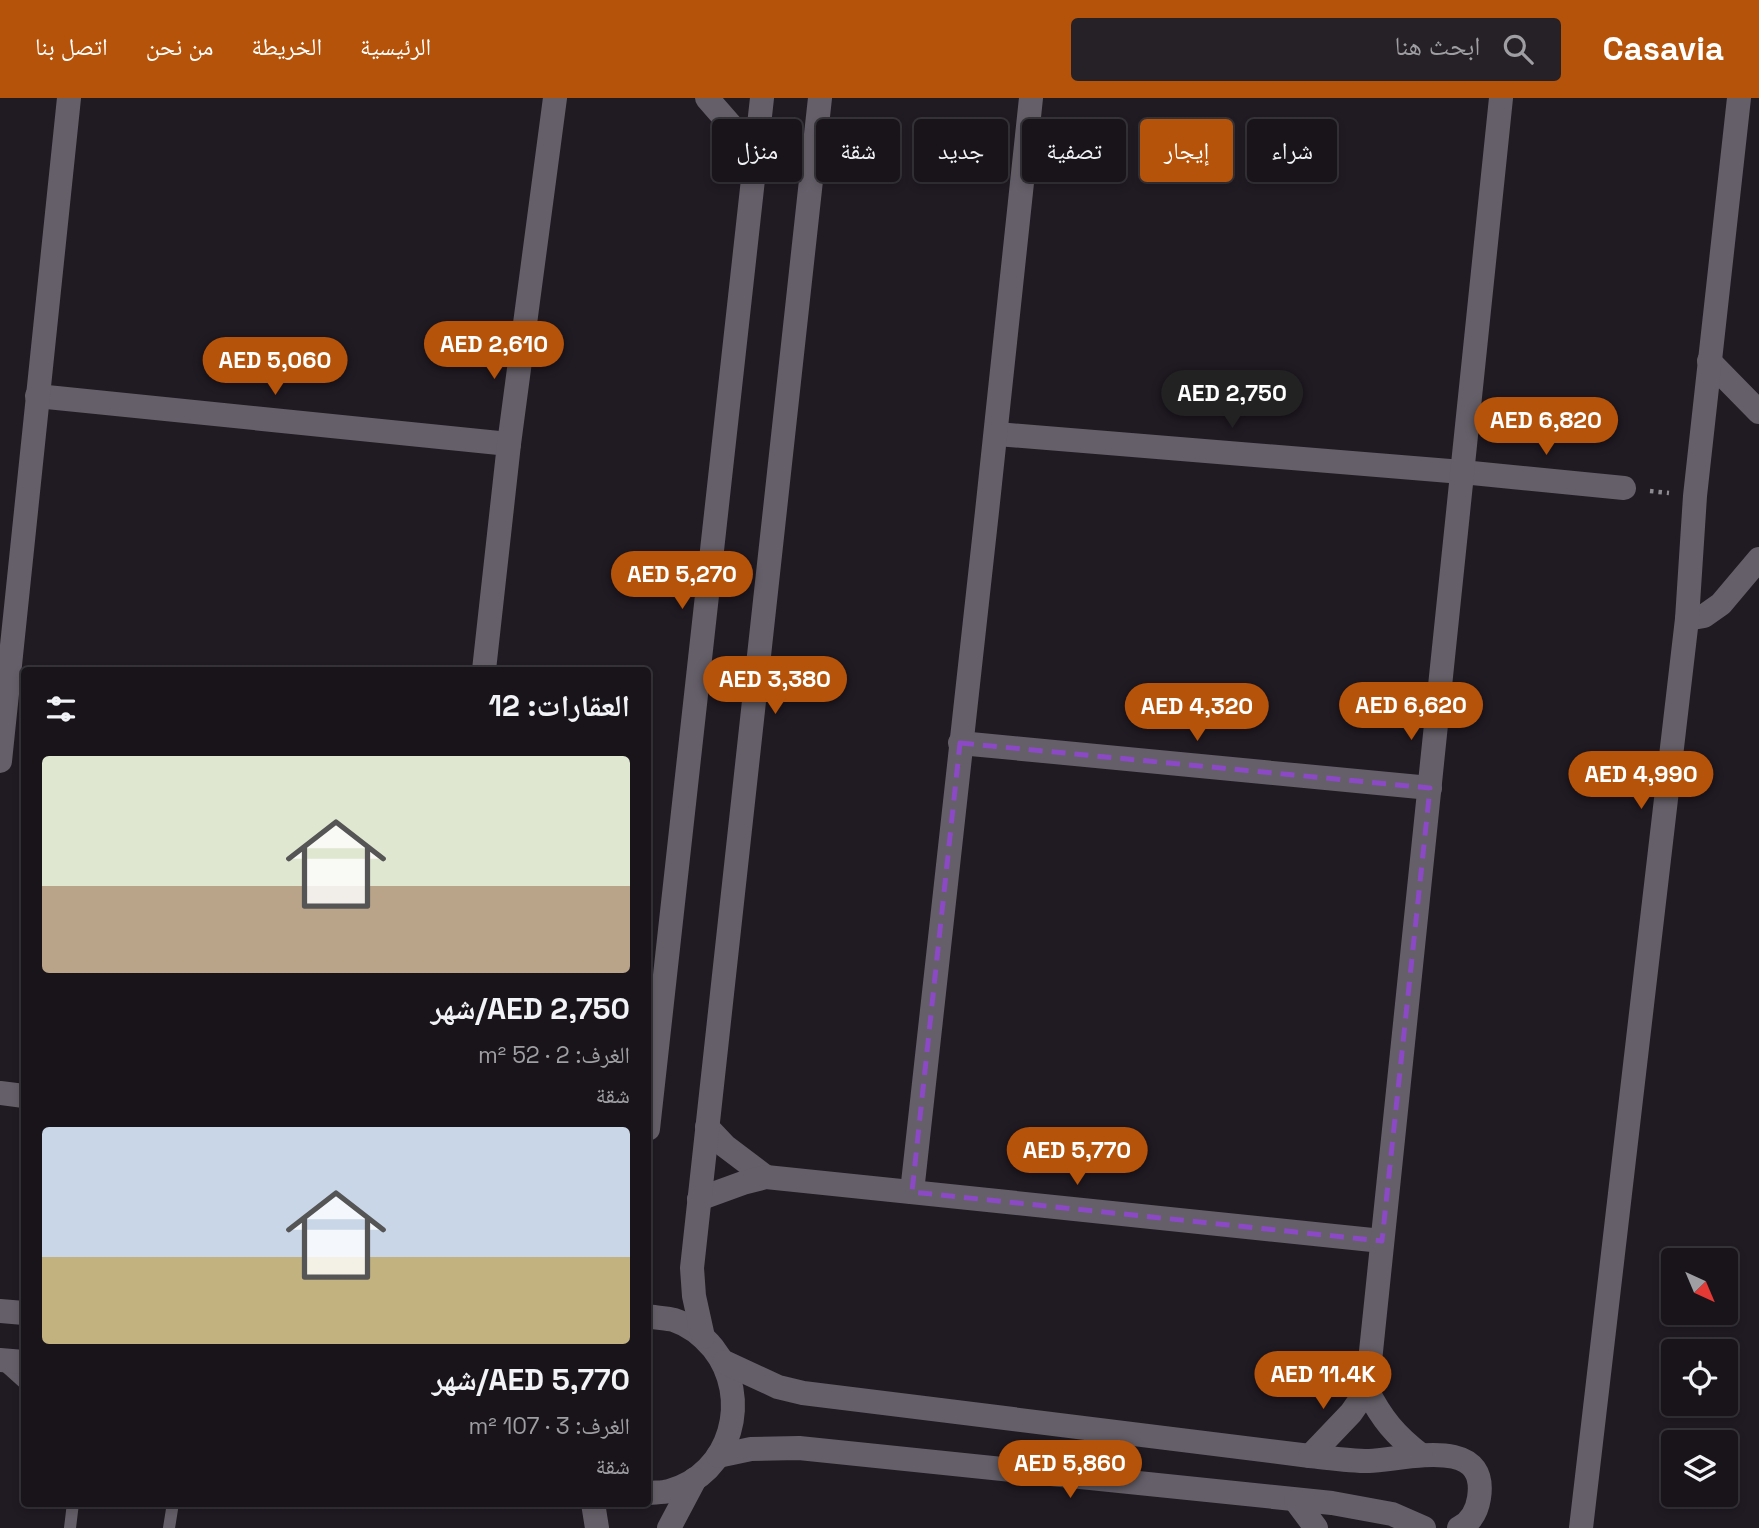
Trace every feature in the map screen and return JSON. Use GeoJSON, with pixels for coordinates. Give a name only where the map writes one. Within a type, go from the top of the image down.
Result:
{"type":"FeatureCollection","features":[{"type":"Feature","properties":{"kind":"street"},"geometry":{"type":"LineString","coordinates":[[0,761],[16,706],[37,396],[69,98]]}},
{"type":"Feature","properties":{"kind":"street"},"geometry":{"type":"LineString","coordinates":[[484,667],[509,444],[555,98]]}},
{"type":"Feature","properties":{"kind":"street"},"geometry":{"type":"LineString","coordinates":[[707,98],[725,119]]}},
{"type":"Feature","properties":{"kind":"street"},"geometry":{"type":"LineString","coordinates":[[759,119],[762,98]]}},
{"type":"Feature","properties":{"kind":"street"},"geometry":{"type":"LineString","coordinates":[[703,1337],[694,1296],[692,1268],[820,98]]}},
{"type":"Feature","properties":{"kind":"street"},"geometry":{"type":"LineString","coordinates":[[912,1192],[960,743],[997,434],[1031,98]]}},
{"type":"Feature","properties":{"kind":"street"},"geometry":{"type":"LineString","coordinates":[[1310,1456],[1351,1413],[1367,1390],[1501,98]]}},
{"type":"Feature","properties":{"kind":"street"},"geometry":{"type":"LineString","coordinates":[[1581,1528],[1687,619],[1695,496],[1739,98]]}},
{"type":"Feature","properties":{"kind":"street"},"geometry":{"type":"LineString","coordinates":[[651,1096],[752,182]]}},
{"type":"Feature","properties":{"kind":"street"},"geometry":{"type":"LineString","coordinates":[[1710,361],[1759,412]]}},
{"type":"Feature","properties":{"kind":"street"},"geometry":{"type":"LineString","coordinates":[[37,396],[509,444]]}},
{"type":"Feature","properties":{"kind":"street"},"geometry":{"type":"LineString","coordinates":[[997,434],[1625,488]]}},
{"type":"Feature","properties":{"kind":"street"},"geometry":{"type":"LineString","coordinates":[[1687,619],[1704,616],[1721,604],[1759,559]]}},
{"type":"Feature","properties":{"kind":"street"},"geometry":{"type":"LineString","coordinates":[[960,743],[1430,788]]}},
{"type":"Feature","properties":{"kind":"street"},"geometry":{"type":"LineString","coordinates":[[0,1093],[21,1096]]}},
{"type":"Feature","properties":{"kind":"street"},"geometry":{"type":"LineString","coordinates":[[708,1127],[724,1146],[766,1177]]}},
{"type":"Feature","properties":{"kind":"street"},"geometry":{"type":"LineString","coordinates":[[699,1199],[743,1182],[766,1177],[1382,1241]]}},
{"type":"Feature","properties":{"kind":"street"},"geometry":{"type":"LineString","coordinates":[[0,1311],[21,1313]]}},
{"type":"Feature","properties":{"kind":"street"},"geometry":{"type":"LineString","coordinates":[[651,1317],[674,1320],[703,1337],[724,1362],[734,1393],[732,1426],[718,1456],[695,1479],[668,1528]]}},
{"type":"Feature","properties":{"kind":"street"},"geometry":{"type":"LineString","coordinates":[[0,1361],[21,1362]]}},
{"type":"Feature","properties":{"kind":"street"},"geometry":{"type":"LineString","coordinates":[[724,1362],[778,1387],[803,1393],[1310,1456],[1369,1461],[1421,1455],[1443,1455],[1462,1459],[1475,1469],[1481,1489],[1478,1508],[1460,1528]]}},
{"type":"Feature","properties":{"kind":"street"},"geometry":{"type":"LineString","coordinates":[[1367,1390],[1380,1416],[1421,1455]]}},
{"type":"Feature","properties":{"kind":"street"},"geometry":{"type":"LineString","coordinates":[[718,1456],[751,1449],[799,1448],[1362,1507],[1392,1514],[1412,1526]]}},
{"type":"Feature","properties":{"kind":"street"},"geometry":{"type":"LineString","coordinates":[[651,1493],[669,1491],[695,1479]]}},
{"type":"Feature","properties":{"kind":"street"},"geometry":{"type":"LineString","coordinates":[[1296,1500],[1316,1528]]}},
{"type":"Feature","properties":{"kind":"street"},"geometry":{"type":"LineString","coordinates":[[594,1507],[597,1528]]}},
{"type":"Feature","properties":{"kind":"lane"},"geometry":{"type":"LineString","coordinates":[[0,1361],[21,1380]]}},
{"type":"Feature","properties":{"kind":"lane"},"geometry":{"type":"LineString","coordinates":[[70,1528],[73,1507]]}},
{"type":"Feature","properties":{"kind":"lane"},"geometry":{"type":"LineString","coordinates":[[169,1528],[170,1507]]}},
{"type":"Feature","properties":{"kind":"path"},"geometry":{"type":"LineString","coordinates":[[1625,488],[1695,496]]}},
{"type":"Feature","properties":{"kind":"highlighted area"},"geometry":{"type":"Polygon","coordinates":[[[960,743],[1430,788],[1382,1241],[912,1192],[960,743]]]}}]}
